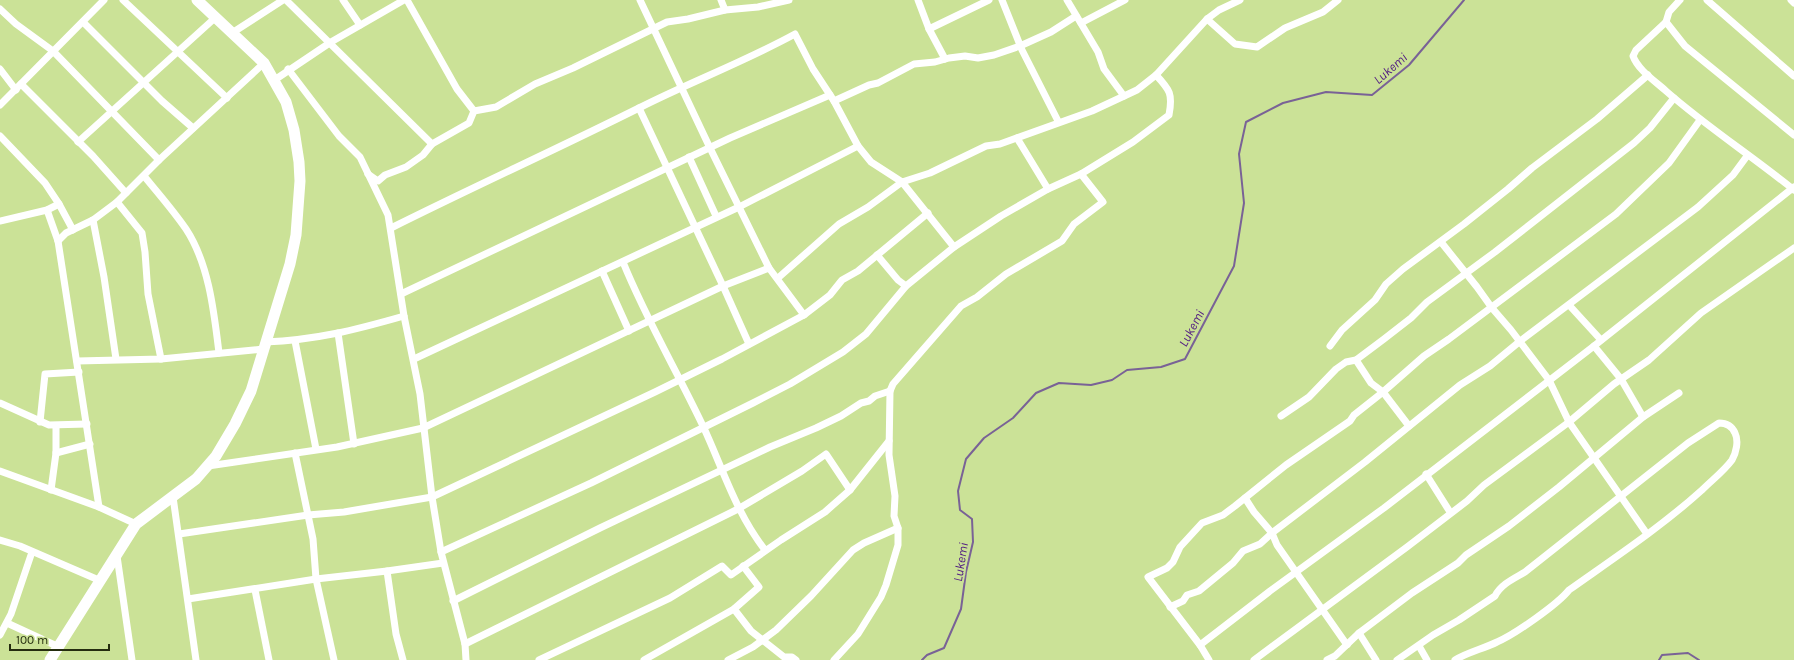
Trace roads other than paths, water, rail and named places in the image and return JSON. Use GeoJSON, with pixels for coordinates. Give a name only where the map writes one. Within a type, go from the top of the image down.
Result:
{"type":"FeatureCollection","features":[{"type":"Feature","properties":{"kind":"street"},"geometry":{"type":"LineString","coordinates":[[0,105],[104,0]]}},
{"type":"Feature","properties":{"kind":"street"},"geometry":{"type":"LineString","coordinates":[[123,0],[227,98]]}},
{"type":"Feature","properties":{"kind":"street"},"geometry":{"type":"LineString","coordinates":[[50,660],[136,524],[196,479],[208,466],[232,428],[251,391],[290,264],[300,201],[299,162],[294,130],[286,102],[264,63],[197,0]]}},
{"type":"Feature","properties":{"kind":"street"},"geometry":{"type":"LineString","coordinates":[[232,33],[285,0],[330,42],[432,144]]}},
{"type":"Feature","properties":{"kind":"street"},"geometry":{"type":"LineString","coordinates":[[343,0],[360,25]]}},
{"type":"Feature","properties":{"kind":"street"},"geometry":{"type":"LineString","coordinates":[[273,81],[288,69],[330,42],[404,0]]}},
{"type":"Feature","properties":{"kind":"street"},"geometry":{"type":"LineString","coordinates":[[407,0],[457,89],[474,111]]}},
{"type":"Feature","properties":{"kind":"street"},"geometry":{"type":"LineString","coordinates":[[640,0],[683,88],[710,148],[770,268],[804,315]]}},
{"type":"Feature","properties":{"kind":"street"},"geometry":{"type":"LineString","coordinates":[[721,0],[725,10]]}},
{"type":"Feature","properties":{"kind":"street"},"geometry":{"type":"LineString","coordinates":[[474,111],[496,107],[534,84],[573,68],[667,22],[688,19],[725,10],[758,7],[778,1],[788,0]]}},
{"type":"Feature","properties":{"kind":"street"},"geometry":{"type":"LineString","coordinates":[[918,0],[929,29],[945,59]]}},
{"type":"Feature","properties":{"kind":"street"},"geometry":{"type":"LineString","coordinates":[[929,29],[989,0]]}},
{"type":"Feature","properties":{"kind":"street"},"geometry":{"type":"LineString","coordinates":[[1002,0],[1020,46],[1058,122]]}},
{"type":"Feature","properties":{"kind":"street"},"geometry":{"type":"LineString","coordinates":[[1067,0],[1098,52],[1104,69],[1124,96]]}},
{"type":"Feature","properties":{"kind":"street"},"geometry":{"type":"LineString","coordinates":[[1081,23],[1124,0]]}},
{"type":"Feature","properties":{"kind":"street"},"geometry":{"type":"LineString","coordinates":[[778,278],[839,224],[862,211],[902,182],[930,173],[986,146],[1017,138],[1092,111],[1137,90],[1156,75],[1207,19],[1218,10],[1240,0]]}},
{"type":"Feature","properties":{"kind":"street"},"geometry":{"type":"LineString","coordinates":[[1207,19],[1235,44],[1257,47],[1285,28],[1310,18],[1329,2],[1338,0]]}},
{"type":"Feature","properties":{"kind":"street"},"geometry":{"type":"LineString","coordinates":[[1200,645],[1594,346],[1707,257],[1761,212],[1793,189],[1700,120],[1648,75],[1635,61],[1634,56],[1636,50],[1666,22],[1669,12],[1680,0]]}},
{"type":"Feature","properties":{"kind":"street"},"geometry":{"type":"LineString","coordinates":[[1707,0],[1794,76]]}},
{"type":"Feature","properties":{"kind":"street"},"geometry":{"type":"LineString","coordinates":[[1791,0],[1794,3]]}},
{"type":"Feature","properties":{"kind":"street"},"geometry":{"type":"LineString","coordinates":[[0,9],[16,24],[53,52],[159,160]]}},
{"type":"Feature","properties":{"kind":"street"},"geometry":{"type":"LineString","coordinates":[[401,294],[710,148],[832,98],[878,83],[914,64],[935,62],[945,59],[994,55],[1020,46],[1051,32],[1076,16]]}},
{"type":"Feature","properties":{"kind":"street"},"geometry":{"type":"LineString","coordinates":[[78,142],[216,17]]}},
{"type":"Feature","properties":{"kind":"street"},"geometry":{"type":"LineString","coordinates":[[83,22],[162,101],[193,128]]}},
{"type":"Feature","properties":{"kind":"street"},"geometry":{"type":"LineString","coordinates":[[1666,22],[1685,46],[1794,136]]}},
{"type":"Feature","properties":{"kind":"street"},"geometry":{"type":"LineString","coordinates":[[391,228],[639,108],[758,54],[795,34],[813,69],[832,98],[858,146],[871,162],[902,182],[954,247]]}},
{"type":"Feature","properties":{"kind":"street"},"geometry":{"type":"LineString","coordinates":[[58,241],[61,236],[93,220],[117,202],[159,160],[264,63]]}},
{"type":"Feature","properties":{"kind":"street"},"geometry":{"type":"LineString","coordinates":[[0,69],[16,90]]}},
{"type":"Feature","properties":{"kind":"street"},"geometry":{"type":"LineString","coordinates":[[288,69],[339,136],[360,157],[388,215],[404,316],[414,359],[432,497],[441,552],[465,644],[466,660]]}},
{"type":"Feature","properties":{"kind":"street"},"geometry":{"type":"LineString","coordinates":[[441,552],[591,483],[790,384],[843,352],[866,334],[906,286],[954,247],[1000,216],[1048,189],[1081,174],[1133,142],[1169,115],[1172,100],[1169,89],[1156,75]]}},
{"type":"Feature","properties":{"kind":"street"},"geometry":{"type":"LineString","coordinates":[[1330,346],[1342,330],[1375,300],[1386,284],[1403,269],[1441,242],[1532,168],[1597,119],[1648,75]]}},
{"type":"Feature","properties":{"kind":"street"},"geometry":{"type":"LineString","coordinates":[[21,84],[126,193]]}},
{"type":"Feature","properties":{"kind":"street"},"geometry":{"type":"LineString","coordinates":[[1281,416],[1309,397],[1336,369],[1346,362],[1356,360],[1411,318],[1427,302],[1466,274],[1634,143],[1650,128],[1674,98]]}},
{"type":"Feature","properties":{"kind":"street"},"geometry":{"type":"LineString","coordinates":[[639,108],[668,167],[749,344]]}},
{"type":"Feature","properties":{"kind":"street"},"geometry":{"type":"LineString","coordinates":[[367,173],[378,181],[385,175],[406,167],[423,155],[432,144],[469,123],[474,111]]}},
{"type":"Feature","properties":{"kind":"street"},"geometry":{"type":"LineString","coordinates":[[1209,660],[1200,645],[1148,577],[1167,568],[1173,562],[1180,547],[1202,523],[1223,514],[1246,498],[1286,465],[1350,422],[1354,415],[1424,356],[1492,308],[1616,214],[1669,163],[1700,120]]}},
{"type":"Feature","properties":{"kind":"street"},"geometry":{"type":"LineString","coordinates":[[1,138],[45,183],[59,204],[73,230]]}},
{"type":"Feature","properties":{"kind":"street"},"geometry":{"type":"LineString","coordinates":[[1017,138],[1048,189]]}},
{"type":"Feature","properties":{"kind":"street"},"geometry":{"type":"LineString","coordinates":[[414,359],[623,262],[716,216],[739,207],[858,146]]}},
{"type":"Feature","properties":{"kind":"street"},"geometry":{"type":"LineString","coordinates":[[1170,607],[1183,601],[1187,595],[1199,591],[1233,563],[1243,551],[1260,544],[1460,386],[1490,366],[1519,342],[1698,207],[1733,175],[1747,156]]}},
{"type":"Feature","properties":{"kind":"street"},"geometry":{"type":"LineString","coordinates":[[689,157],[716,216]]}},
{"type":"Feature","properties":{"kind":"street"},"geometry":{"type":"LineString","coordinates":[[834,660],[858,634],[881,597],[898,545],[898,528],[894,516],[895,496],[889,441],[890,391],[892,384],[961,306],[978,297],[1006,274],[1062,241],[1074,224],[1103,202],[1081,174]]}},
{"type":"Feature","properties":{"kind":"street"},"geometry":{"type":"LineString","coordinates":[[144,176],[186,230],[193,242],[204,270],[219,352]]}},
{"type":"Feature","properties":{"kind":"street"},"geometry":{"type":"LineString","coordinates":[[117,202],[142,232],[148,294],[161,359]]}},
{"type":"Feature","properties":{"kind":"street"},"geometry":{"type":"LineString","coordinates":[[0,221],[47,210],[59,204]]}},
{"type":"Feature","properties":{"kind":"street"},"geometry":{"type":"LineString","coordinates":[[47,210],[58,241],[99,507]]}},
{"type":"Feature","properties":{"kind":"street"},"geometry":{"type":"LineString","coordinates":[[179,534],[308,515],[344,512],[432,497],[679,380],[804,315],[830,296],[842,280],[877,255],[928,213]]}},
{"type":"Feature","properties":{"kind":"street"},"geometry":{"type":"LineString","coordinates":[[93,220],[105,284],[116,359]]}},
{"type":"Feature","properties":{"kind":"street"},"geometry":{"type":"LineString","coordinates":[[1441,242],[1511,330],[1548,380],[1569,422],[1647,534]]}},
{"type":"Feature","properties":{"kind":"street"},"geometry":{"type":"LineString","coordinates":[[1254,660],[1407,547],[1450,512],[1569,422],[1621,379],[1648,360],[1701,313],[1794,248]]}},
{"type":"Feature","properties":{"kind":"street"},"geometry":{"type":"LineString","coordinates":[[877,255],[898,280],[906,286]]}},
{"type":"Feature","properties":{"kind":"street"},"geometry":{"type":"LineString","coordinates":[[623,262],[636,295],[703,427],[738,510],[750,531],[765,550]]}},
{"type":"Feature","properties":{"kind":"street"},"geometry":{"type":"LineString","coordinates":[[208,466],[354,444],[423,428],[723,286],[770,268]]}},
{"type":"Feature","properties":{"kind":"street"},"geometry":{"type":"LineString","coordinates":[[602,271],[629,331]]}},
{"type":"Feature","properties":{"kind":"street"},"geometry":{"type":"LineString","coordinates":[[1569,305],[1600,340]]}},
{"type":"Feature","properties":{"kind":"street"},"geometry":{"type":"LineString","coordinates":[[77,361],[161,359],[219,352],[353,331],[404,316]]}},
{"type":"Feature","properties":{"kind":"street"},"geometry":{"type":"LineString","coordinates":[[338,333],[354,444]]}},
{"type":"Feature","properties":{"kind":"street"},"geometry":{"type":"LineString","coordinates":[[295,340],[316,449]]}},
{"type":"Feature","properties":{"kind":"street"},"geometry":{"type":"LineString","coordinates":[[1594,346],[1621,379],[1643,417]]}},
{"type":"Feature","properties":{"kind":"street"},"geometry":{"type":"LineString","coordinates":[[1356,360],[1370,383],[1383,392],[1409,426]]}},
{"type":"Feature","properties":{"kind":"street"},"geometry":{"type":"LineString","coordinates":[[40,422],[45,374],[78,372]]}},
{"type":"Feature","properties":{"kind":"street"},"geometry":{"type":"LineString","coordinates":[[453,601],[721,470],[770,447],[816,428],[841,416],[861,403],[869,401],[875,396],[890,391]]}},
{"type":"Feature","properties":{"kind":"street"},"geometry":{"type":"LineString","coordinates":[[1327,660],[1347,645],[1359,633],[1412,593],[1458,563],[1466,555],[1509,526],[1559,487],[1643,417],[1679,393]]}},
{"type":"Feature","properties":{"kind":"street"},"geometry":{"type":"LineString","coordinates":[[0,403],[40,422],[56,426],[87,424]]}},
{"type":"Feature","properties":{"kind":"street"},"geometry":{"type":"LineString","coordinates":[[1397,660],[1419,646],[1433,634],[1459,620],[1495,596],[1498,591],[1508,582],[1525,572],[1596,517],[1607,505],[1621,496],[1688,443],[1714,425],[1724,423],[1731,427],[1735,433],[1736,448],[1732,459],[1678,511],[1569,590],[1563,598],[1516,630],[1498,642],[1467,652],[1455,660]]}},
{"type":"Feature","properties":{"kind":"street"},"geometry":{"type":"LineString","coordinates":[[51,490],[56,453],[56,426]]}},
{"type":"Feature","properties":{"kind":"street"},"geometry":{"type":"LineString","coordinates":[[539,660],[670,598],[722,566],[731,575],[765,550],[825,512],[850,490],[889,441]]}},
{"type":"Feature","properties":{"kind":"street"},"geometry":{"type":"LineString","coordinates":[[56,453],[90,444]]}},
{"type":"Feature","properties":{"kind":"street"},"geometry":{"type":"LineString","coordinates":[[295,453],[313,540],[316,578],[334,660]]}},
{"type":"Feature","properties":{"kind":"street"},"geometry":{"type":"LineString","coordinates":[[465,644],[738,510],[802,471],[826,454],[850,490]]}},
{"type":"Feature","properties":{"kind":"street"},"geometry":{"type":"LineString","coordinates":[[0,471],[99,507],[136,524]]}},
{"type":"Feature","properties":{"kind":"street"},"geometry":{"type":"LineString","coordinates":[[1426,474],[1450,512]]}},
{"type":"Feature","properties":{"kind":"street"},"geometry":{"type":"LineString","coordinates":[[172,497],[179,534],[196,660]]}},
{"type":"Feature","properties":{"kind":"street"},"geometry":{"type":"LineString","coordinates":[[1246,498],[1254,512],[1272,533],[1276,545],[1347,645]]}},
{"type":"Feature","properties":{"kind":"street"},"geometry":{"type":"LineString","coordinates":[[728,660],[763,640],[776,630],[853,550],[864,543],[898,528]]}},
{"type":"Feature","properties":{"kind":"street"},"geometry":{"type":"LineString","coordinates":[[0,540],[101,581]]}},
{"type":"Feature","properties":{"kind":"street"},"geometry":{"type":"LineString","coordinates":[[0,635],[7,623],[32,552]]}},
{"type":"Feature","properties":{"kind":"street"},"geometry":{"type":"LineString","coordinates":[[117,556],[132,660]]}},
{"type":"Feature","properties":{"kind":"street"},"geometry":{"type":"LineString","coordinates":[[188,599],[255,590],[316,578],[387,571],[443,563]]}},
{"type":"Feature","properties":{"kind":"street"},"geometry":{"type":"LineString","coordinates":[[644,660],[734,609],[759,587],[743,566]]}},
{"type":"Feature","properties":{"kind":"street"},"geometry":{"type":"LineString","coordinates":[[387,571],[396,634],[403,660]]}},
{"type":"Feature","properties":{"kind":"street"},"geometry":{"type":"LineString","coordinates":[[255,590],[269,660]]}},
{"type":"Feature","properties":{"kind":"street"},"geometry":{"type":"LineString","coordinates":[[734,609],[751,631],[784,656],[792,659]]}},
{"type":"Feature","properties":{"kind":"street"},"geometry":{"type":"LineString","coordinates":[[7,623],[59,647]]}},
{"type":"Feature","properties":{"kind":"street"},"geometry":{"type":"LineString","coordinates":[[1359,633],[1376,660]]}},
{"type":"Feature","properties":{"kind":"street"},"geometry":{"type":"LineString","coordinates":[[1419,646],[1427,660]]}},
{"type":"Feature","properties":{"kind":"waterway","name":"Lukemi"},"geometry":{"type":"LineString","coordinates":[[922,660],[927,655],[944,648],[961,609],[966,572],[973,542],[972,519],[960,510],[958,491],[966,459],[984,438],[1013,418],[1036,393],[1059,383],[1091,385],[1112,380],[1127,370],[1161,367],[1185,359],[1234,266],[1244,203],[1239,154],[1246,122],[1283,103],[1326,92],[1372,95],[1409,65],[1464,0]]}},
{"type":"Feature","properties":{"kind":"waterway"},"geometry":{"type":"LineString","coordinates":[[1659,660],[1662,655],[1688,653],[1699,660]]}}]}
